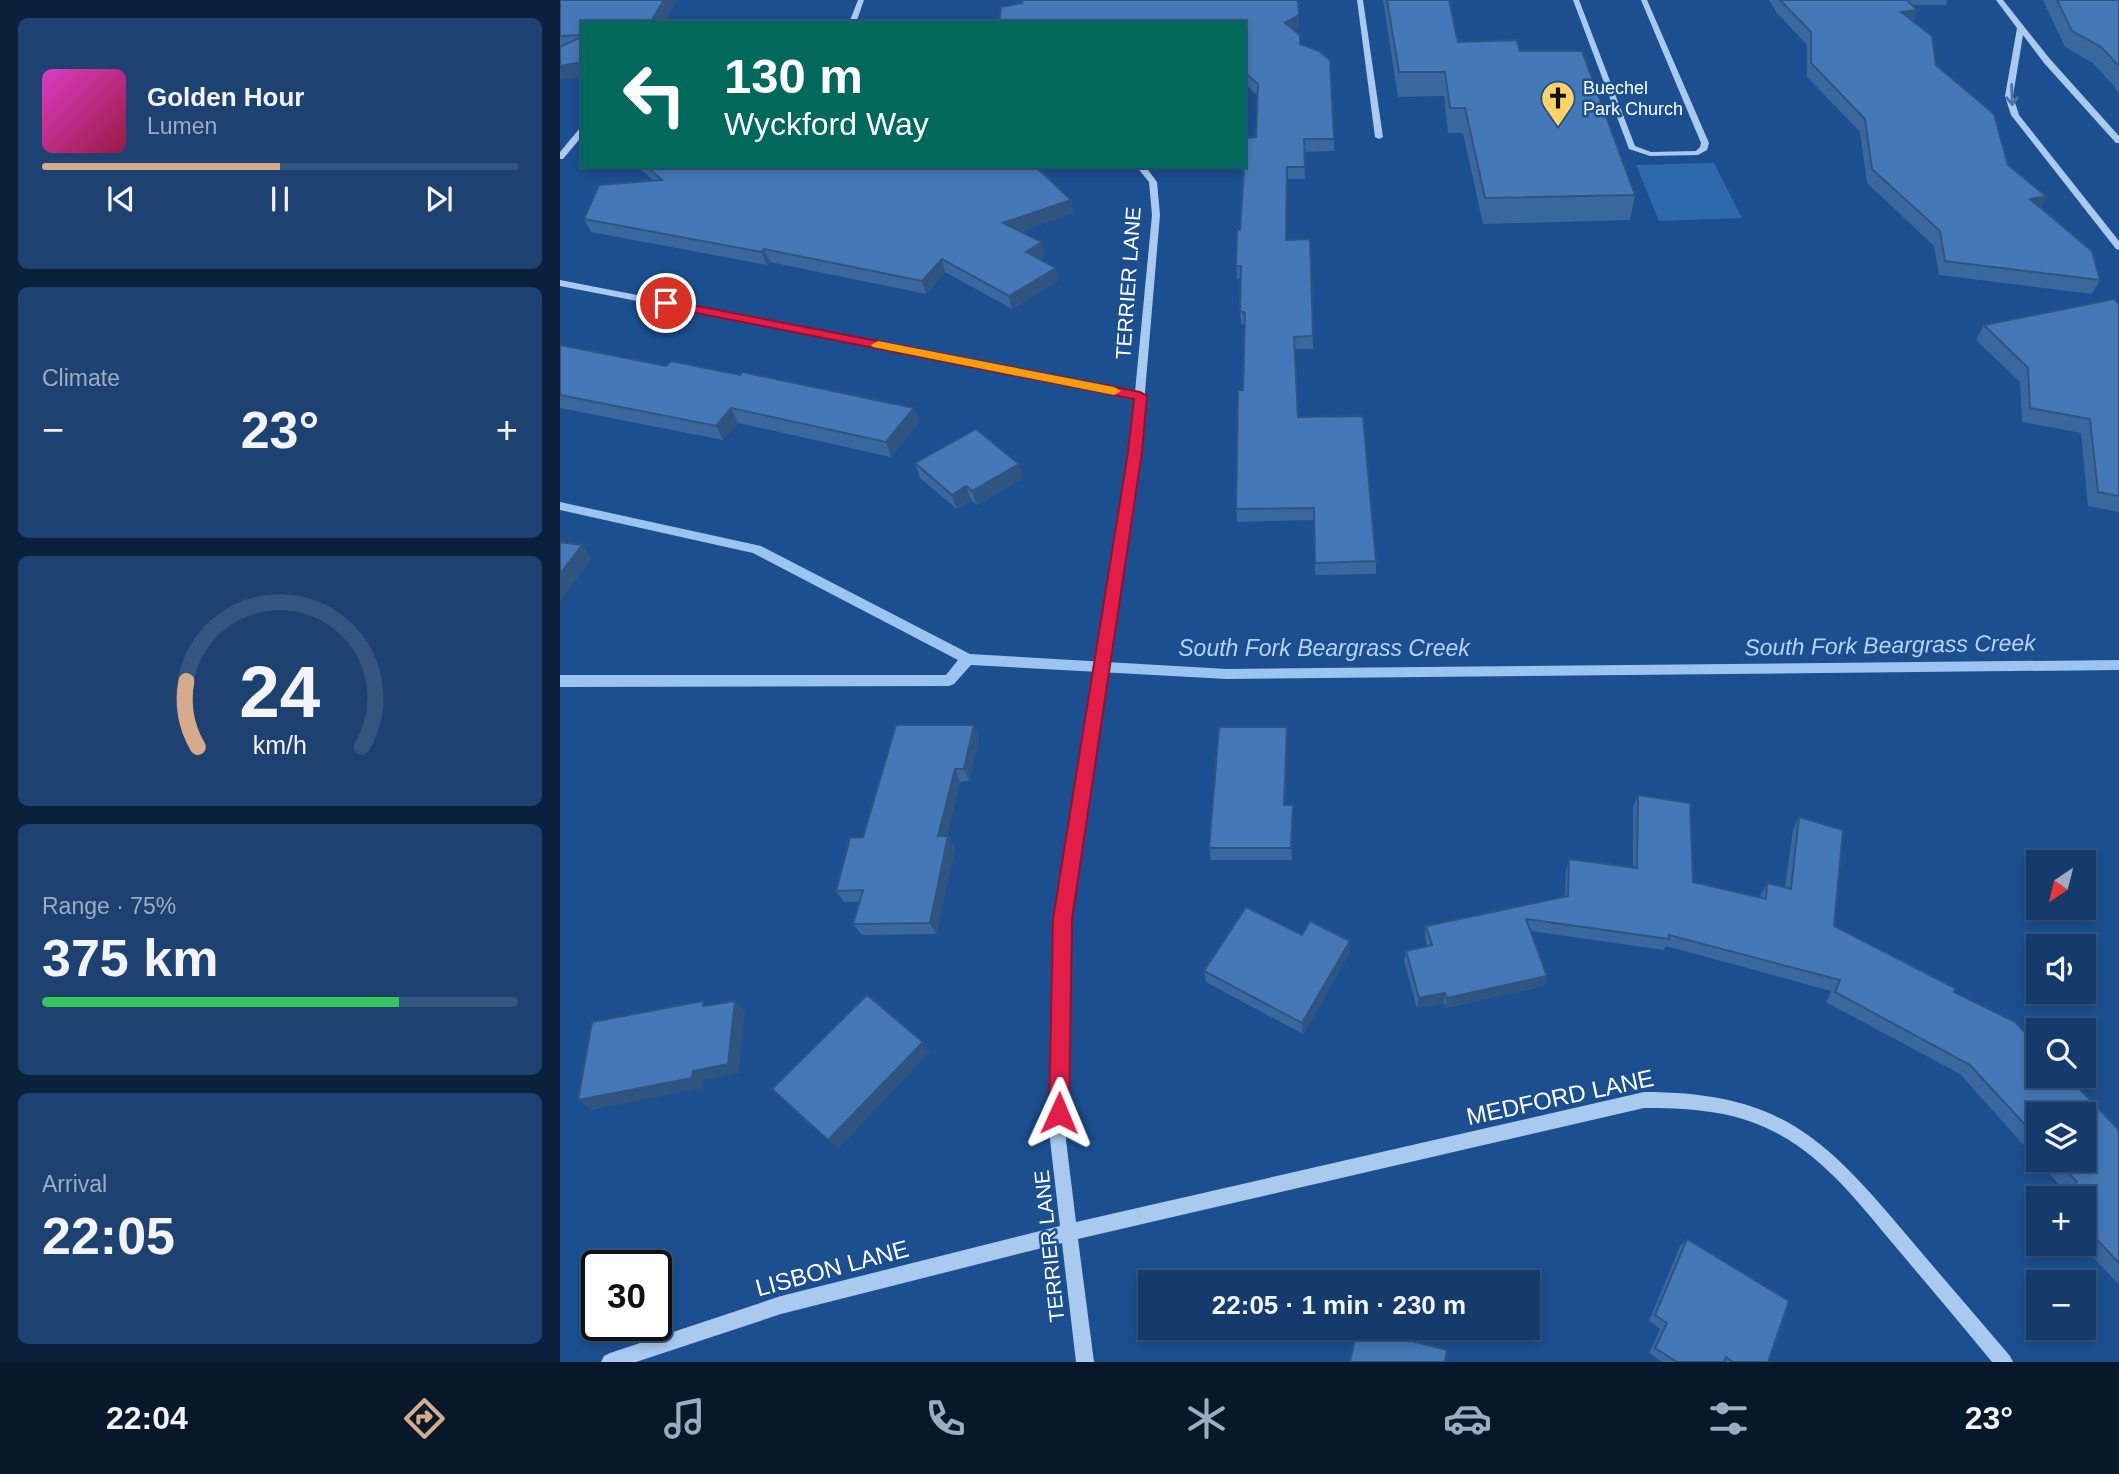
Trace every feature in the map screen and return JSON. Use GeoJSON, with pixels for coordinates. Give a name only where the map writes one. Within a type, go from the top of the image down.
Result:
{"type":"FeatureCollection","features":[{"type":"Feature","properties":{"kind":"street"},"geometry":{"type":"LineString","coordinates":[[853,21],[861,0]]}},
{"type":"Feature","properties":{"kind":"street"},"geometry":{"type":"LineString","coordinates":[[1360,0],[1379,137]]}},
{"type":"Feature","properties":{"kind":"street"},"geometry":{"type":"LineString","coordinates":[[1576,0],[1632,147],[1650,154],[1698,153],[1705,143],[1644,0]]}},
{"type":"Feature","properties":{"kind":"street"},"geometry":{"type":"LineString","coordinates":[[1999,0],[2119,141]]}},
{"type":"Feature","properties":{"kind":"street"},"geometry":{"type":"LineString","coordinates":[[2021,28],[2009,96],[2015,115],[2119,247]]}},
{"type":"Feature","properties":{"kind":"street"},"geometry":{"type":"LineString","coordinates":[[560,157],[581,132]]}},
{"type":"Feature","properties":{"kind":"street","name":"TERRIER LANE"},"geometry":{"type":"LineString","coordinates":[[1085,1362],[1079,1332],[1059,1140],[1063,919],[1135,452],[1156,215],[1154,182],[1143,168]]}},
{"type":"Feature","properties":{"kind":"street"},"geometry":{"type":"LineString","coordinates":[[560,283],[1140,396]]}},
{"type":"Feature","properties":{"kind":"street","name":"MEDFORD LANE"},"geometry":{"type":"LineString","coordinates":[[1070,1232],[1644,1100],[1710,1104],[1753,1115],[1784,1128],[1824,1156],[1864,1196],[2004,1362]]}},
{"type":"Feature","properties":{"kind":"street","name":"LISBON LANE"},"geometry":{"type":"LineString","coordinates":[[610,1362],[781,1304],[1070,1232]]}},
{"type":"Feature","properties":{"kind":"shaded area"},"geometry":{"type":"Polygon","coordinates":[[[1714,163],[1742,218],[1659,221],[1636,165],[1714,163]]]}},
{"type":"Feature","properties":{"kind":"building"},"geometry":{"type":"Polygon","coordinates":[[[560,0],[664,0],[651,21],[581,21],[581,35],[560,36],[560,0]]]}},
{"type":"Feature","properties":{"kind":"building"},"geometry":{"type":"Polygon","coordinates":[[[1023,0],[1298,0],[1299,15],[1285,23],[1300,35],[1300,44],[1319,51],[1330,60],[1334,139],[1304,139],[1305,167],[1287,167],[1286,240],[1310,239],[1313,336],[1294,337],[1298,417],[1363,416],[1376,561],[1315,563],[1314,508],[1236,509],[1238,390],[1243,390],[1245,313],[1240,311],[1241,266],[1236,266],[1237,230],[1240,230],[1246,138],[1256,137],[1258,84],[1246,74],[1246,21],[999,21],[1001,7],[1022,3],[1023,0]]]}},
{"type":"Feature","properties":{"kind":"building"},"geometry":{"type":"Polygon","coordinates":[[[1387,0],[1449,0],[1458,42],[1517,40],[1520,51],[1582,51],[1635,195],[1485,198],[1465,108],[1450,108],[1445,72],[1399,72],[1387,0]]]}},
{"type":"Feature","properties":{"kind":"building"},"geometry":{"type":"Polygon","coordinates":[[[1780,0],[1907,0],[1917,10],[1901,12],[1932,36],[1936,65],[1994,114],[2008,165],[2046,196],[2030,199],[2092,251],[2100,280],[1945,261],[1940,231],[1872,169],[1865,119],[1811,63],[1811,32],[1780,0]]]}},
{"type":"Feature","properties":{"kind":"building"},"geometry":{"type":"Polygon","coordinates":[[[2057,0],[2119,0],[2119,66],[2101,47],[2072,31],[2057,0]]]}},
{"type":"Feature","properties":{"kind":"building"},"geometry":{"type":"Polygon","coordinates":[[[581,37],[581,62],[560,66],[560,47],[581,37]]]}},
{"type":"Feature","properties":{"kind":"building"},"geometry":{"type":"Polygon","coordinates":[[[648,168],[1037,168],[1071,200],[1003,223],[1042,242],[1026,252],[1056,268],[1009,296],[942,259],[922,281],[764,249],[761,252],[584,219],[599,185],[662,180],[648,168]]]}},
{"type":"Feature","properties":{"kind":"building"},"geometry":{"type":"Polygon","coordinates":[[[2114,299],[2119,304],[2119,496],[2098,492],[2090,419],[2030,408],[2028,368],[1984,325],[2114,299]]]}},
{"type":"Feature","properties":{"kind":"building"},"geometry":{"type":"Polygon","coordinates":[[[560,345],[666,366],[671,361],[740,375],[742,372],[914,408],[886,442],[731,408],[716,426],[560,395],[560,345]]]}},
{"type":"Feature","properties":{"kind":"building"},"geometry":{"type":"Polygon","coordinates":[[[976,429],[1019,464],[972,491],[966,486],[952,495],[915,463],[976,429]]]}},
{"type":"Feature","properties":{"kind":"building"},"geometry":{"type":"Polygon","coordinates":[[[560,542],[582,545],[560,574],[560,542]]]}},
{"type":"Feature","properties":{"kind":"building"},"geometry":{"type":"Polygon","coordinates":[[[896,725],[974,725],[964,769],[955,769],[938,836],[948,836],[930,923],[853,924],[863,890],[836,891],[850,838],[863,837],[896,725]]]}},
{"type":"Feature","properties":{"kind":"building"},"geometry":{"type":"Polygon","coordinates":[[[1219,727],[1287,727],[1284,805],[1293,805],[1291,848],[1209,848],[1219,727]]]}},
{"type":"Feature","properties":{"kind":"building"},"geometry":{"type":"Polygon","coordinates":[[[1638,795],[1690,803],[1693,882],[1766,899],[1767,883],[1791,889],[1799,817],[1843,830],[1834,926],[2015,1022],[2026,1033],[2026,1088],[2079,1088],[2092,1102],[2026,1102],[2026,1126],[1970,1065],[1835,992],[1840,980],[1669,935],[1669,939],[1526,919],[1547,976],[1447,998],[1445,993],[1419,998],[1406,951],[1432,945],[1426,926],[1568,896],[1569,859],[1637,868],[1638,795]]]}},
{"type":"Feature","properties":{"kind":"building"},"geometry":{"type":"Polygon","coordinates":[[[1246,907],[1302,935],[1310,921],[1350,941],[1302,1023],[1204,971],[1246,907]]]}},
{"type":"Feature","properties":{"kind":"building"},"geometry":{"type":"Polygon","coordinates":[[[867,995],[923,1042],[828,1140],[772,1089],[867,995]]]}},
{"type":"Feature","properties":{"kind":"building"},"geometry":{"type":"Polygon","coordinates":[[[703,1001],[703,1006],[735,1001],[728,1064],[693,1071],[692,1078],[578,1100],[592,1022],[703,1001]]]}},
{"type":"Feature","properties":{"kind":"building"},"geometry":{"type":"Polygon","coordinates":[[[2096,1106],[2119,1130],[2119,1263],[2096,1239],[2096,1186],[2072,1186],[2077,1182],[2068,1172],[2096,1172],[2096,1106]]]}},
{"type":"Feature","properties":{"kind":"building"},"geometry":{"type":"Polygon","coordinates":[[[1687,1239],[1789,1301],[1768,1362],[1733,1362],[1726,1357],[1724,1362],[1677,1362],[1655,1348],[1667,1323],[1655,1315],[1687,1239]]]}},
{"type":"Feature","properties":{"kind":"building"},"geometry":{"type":"Polygon","coordinates":[[[1355,1340],[1408,1340],[1447,1350],[1445,1362],[1350,1362],[1355,1340]]]}},
{"type":"Feature","properties":{"kind":"waterway","name":"South Fork Beargrass Creek"},"geometry":{"type":"LineString","coordinates":[[560,506],[756,549],[968,659]]}},
{"type":"Feature","properties":{"kind":"waterway"},"geometry":{"type":"LineString","coordinates":[[560,681],[949,680],[968,659]]}},
{"type":"Feature","properties":{"kind":"waterway","name":"South Fork Beargrass Creek"},"geometry":{"type":"LineString","coordinates":[[968,659],[1227,674],[2119,665]]}},
{"type":"Feature","properties":{"kind":"slow traffic"},"geometry":{"type":"LineString","coordinates":[[878,345],[1114,391]]}},
{"type":"Feature","properties":{"kind":"place","name":"Buechel Park Church"},"geometry":{"type":"Point","coordinates":[1558,128]}},
{"type":"Feature","properties":{"kind":"route"},"geometry":{"type":"LineString","coordinates":[[666,303],[1140,396],[1135,452],[1063,919],[1059,1113]]}}]}
